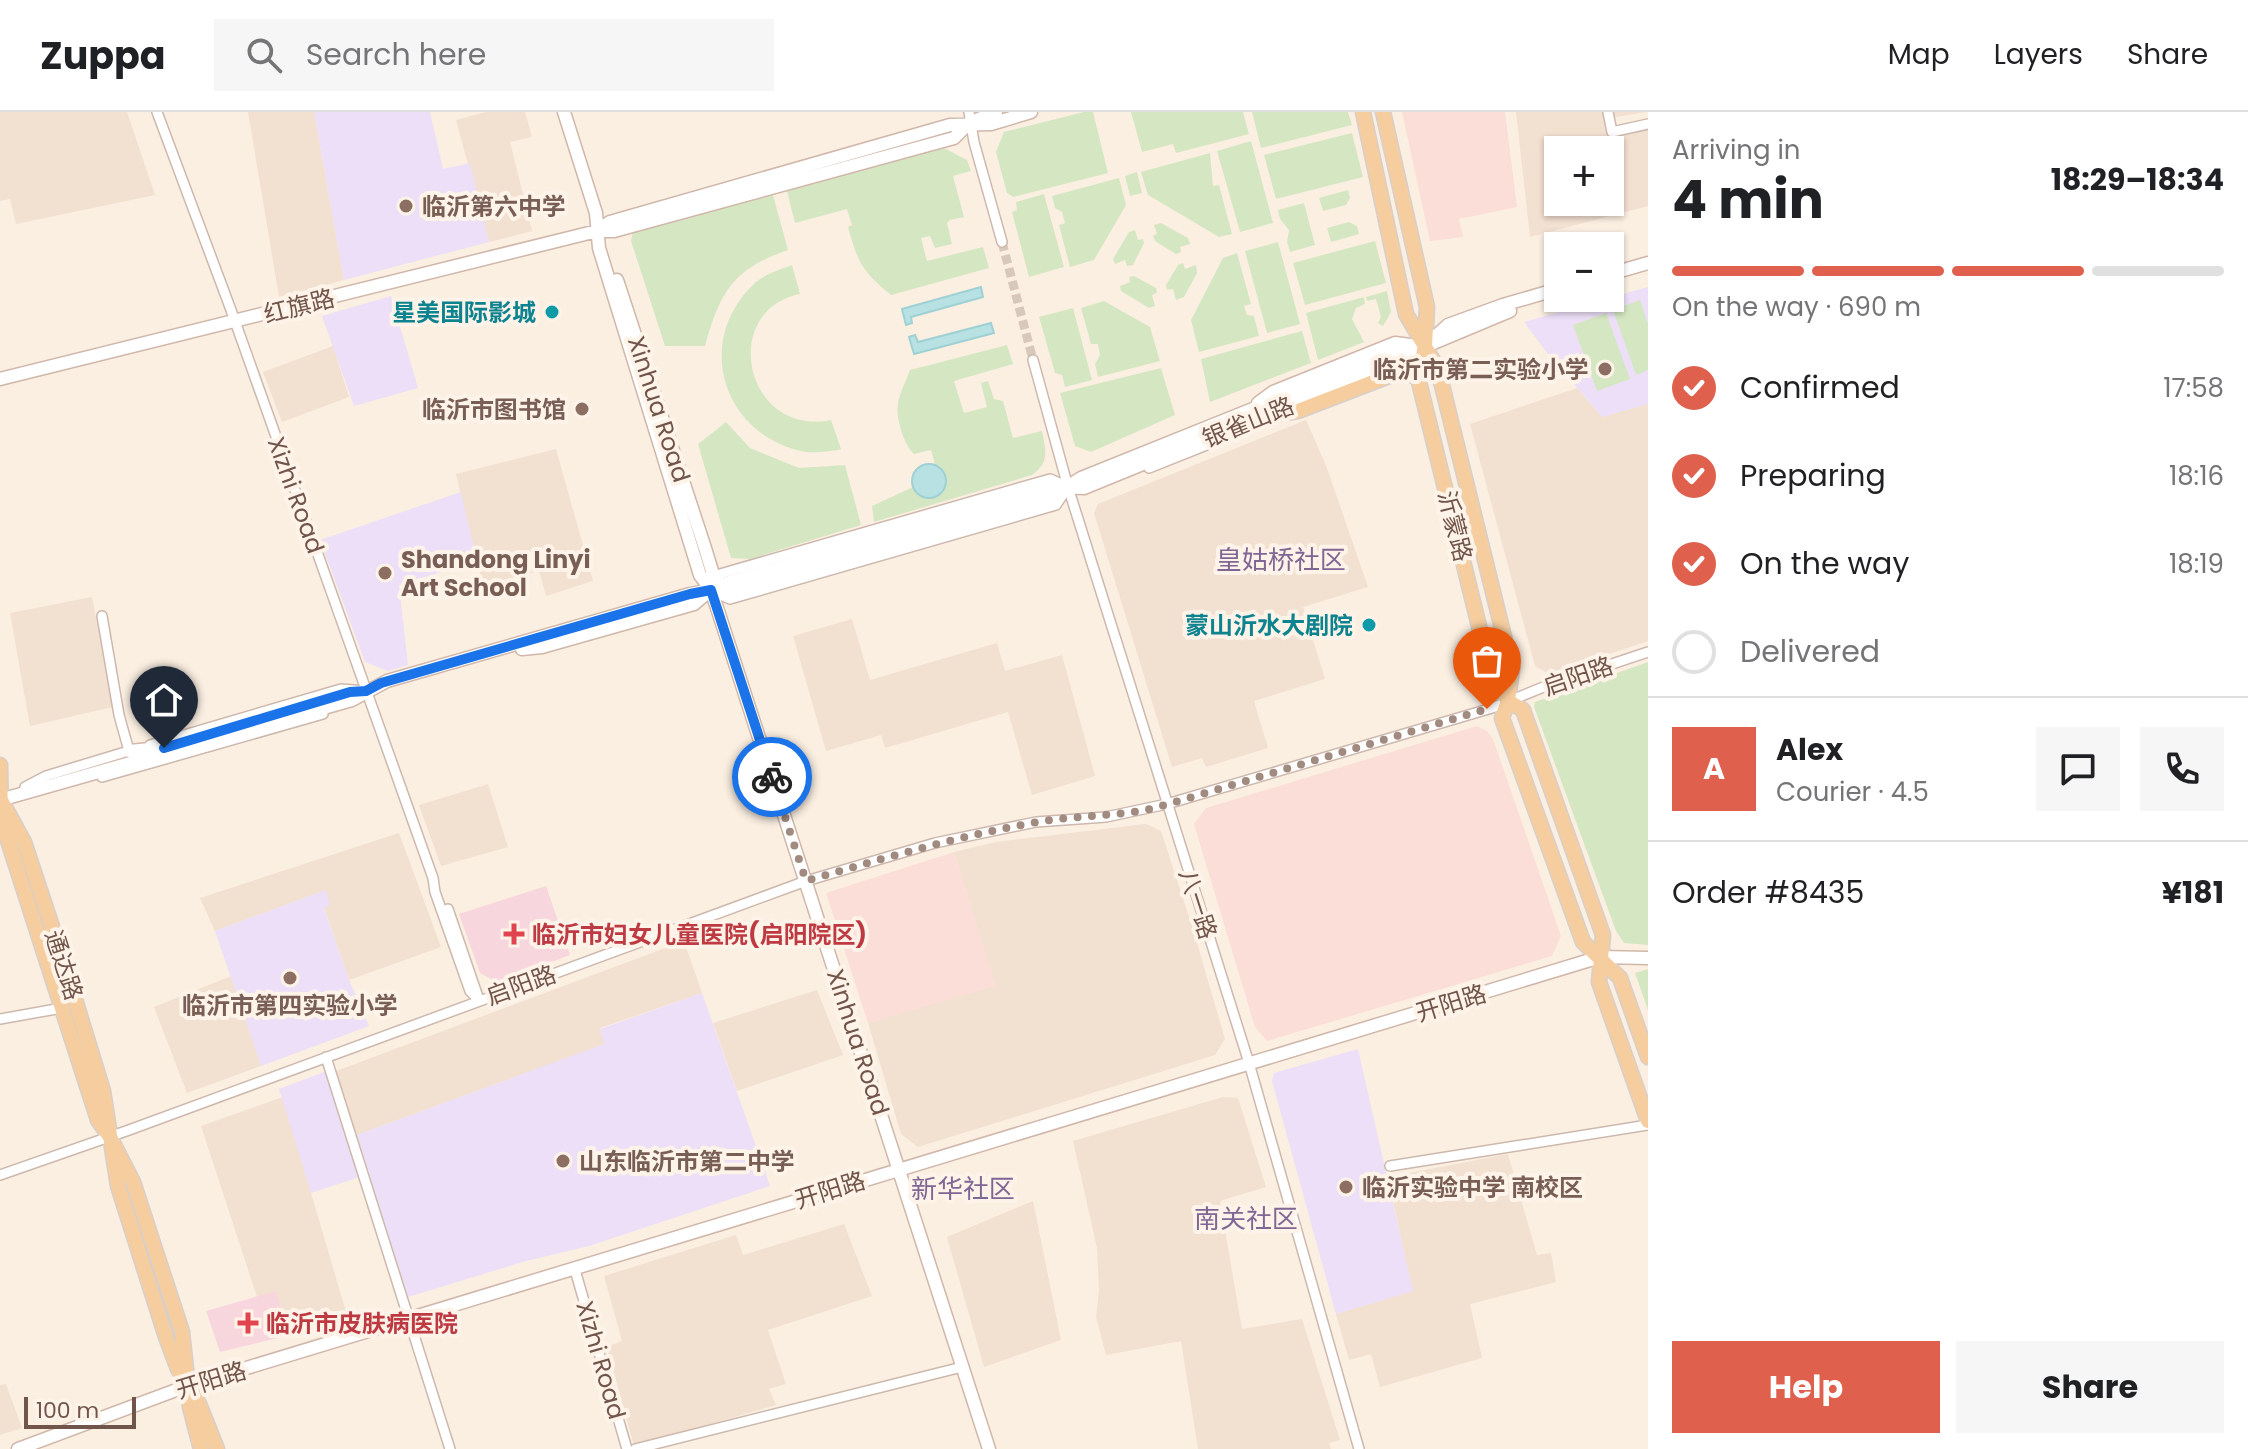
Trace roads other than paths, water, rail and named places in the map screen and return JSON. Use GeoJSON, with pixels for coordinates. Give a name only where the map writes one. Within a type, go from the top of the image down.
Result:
{"type":"FeatureCollection","features":[{"type":"Feature","properties":{"kind":"main road","name":"Xinhua Road"},"geometry":{"type":"LineString","coordinates":[[556,112],[589,216],[597,231]]}},
{"type":"Feature","properties":{"kind":"main road","name":"Xinhua Road"},"geometry":{"type":"LineString","coordinates":[[564,112],[596,213],[599,248],[700,575],[711,590],[989,1449]]}},
{"type":"Feature","properties":{"kind":"main road","name":"红旗路"},"geometry":{"type":"LineString","coordinates":[[0,379],[597,231],[610,222],[950,125],[967,116],[996,112]]}},
{"type":"Feature","properties":{"kind":"main road","name":"红旗路"},"geometry":{"type":"LineString","coordinates":[[967,116],[991,124],[1031,112]]}},
{"type":"Feature","properties":{"kind":"main road","name":"沂蒙路"},"geometry":{"type":"LineString","coordinates":[[1363,112],[1406,314],[1438,369],[1512,669],[1508,701],[1502,718],[1583,942],[1620,978],[1648,1057]]}},
{"type":"Feature","properties":{"kind":"main road","name":"沂蒙路"},"geometry":{"type":"LineString","coordinates":[[1383,112],[1427,307],[1425,346],[1418,378],[1491,675],[1508,701],[1523,710],[1603,935],[1599,982],[1648,1123]]}},
{"type":"Feature","properties":{"kind":"main road"},"geometry":{"type":"LineString","coordinates":[[1624,270],[1648,263]]}},
{"type":"Feature","properties":{"kind":"main road"},"geometry":{"type":"LineString","coordinates":[[1624,278],[1648,271]]}},
{"type":"Feature","properties":{"kind":"main road","name":"银雀山路"},"geometry":{"type":"LineString","coordinates":[[1068,487],[1081,478],[1397,351],[1425,346],[1448,325],[1544,293]]}},
{"type":"Feature","properties":{"kind":"main road","name":"银雀山路"},"geometry":{"type":"LineString","coordinates":[[366,691],[522,649],[542,647],[694,604],[723,584],[1051,487],[1084,488],[1281,412],[1507,312],[1544,301]]}},
{"type":"Feature","properties":{"kind":"main road"},"geometry":{"type":"LineString","coordinates":[[1240,416],[1273,392],[1395,343],[1425,346]]}},
{"type":"Feature","properties":{"kind":"main road"},"geometry":{"type":"LineString","coordinates":[[1281,412],[1402,371],[1418,378]]}},
{"type":"Feature","properties":{"kind":"main road","name":"银雀山路"},"geometry":{"type":"LineString","coordinates":[[0,800],[167,749],[352,700],[402,677],[711,590]]}},
{"type":"Feature","properties":{"kind":"main road"},"geometry":{"type":"LineString","coordinates":[[129,751],[167,749]]}},
{"type":"Feature","properties":{"kind":"main road"},"geometry":{"type":"LineString","coordinates":[[152,763],[167,749]]}},
{"type":"Feature","properties":{"kind":"main road","name":"通达路"},"geometry":{"type":"LineString","coordinates":[[0,765],[1,819],[98,1120],[133,1182],[182,1332],[187,1386],[201,1449]]}},
{"type":"Feature","properties":{"kind":"main road","name":"通达路"},"geometry":{"type":"LineString","coordinates":[[0,800],[24,842],[62,957],[103,1091],[110,1137]]}},
{"type":"Feature","properties":{"kind":"main road","name":"开阳路"},"geometry":{"type":"LineString","coordinates":[[18,1449],[187,1386],[1600,957],[1648,958]]}},
{"type":"Feature","properties":{"kind":"main road","name":"通达路"},"geometry":{"type":"LineString","coordinates":[[187,1386],[199,1404],[217,1449]]}},
{"type":"Feature","properties":{"kind":"street","name":"Xizhi Road"},"geometry":{"type":"LineString","coordinates":[[157,112],[479,1000]]}},
{"type":"Feature","properties":{"kind":"street"},"geometry":{"type":"LineString","coordinates":[[1608,112],[1612,132],[1648,124]]}},
{"type":"Feature","properties":{"kind":"street"},"geometry":{"type":"LineString","coordinates":[[967,116],[1002,242]]}},
{"type":"Feature","properties":{"kind":"street","name":"八一路"},"geometry":{"type":"LineString","coordinates":[[1033,360],[1068,487],[1249,1063],[1359,1449]]}},
{"type":"Feature","properties":{"kind":"street"},"geometry":{"type":"LineString","coordinates":[[711,590],[730,599],[1056,505],[1079,474],[1249,406],[1273,392]]}},
{"type":"Feature","properties":{"kind":"street"},"geometry":{"type":"LineString","coordinates":[[102,616],[119,715],[129,751]]}},
{"type":"Feature","properties":{"kind":"street","name":"启阳路"},"geometry":{"type":"LineString","coordinates":[[0,1175],[806,881],[964,837],[1036,822],[1106,817],[1167,804],[1487,709],[1648,652]]}},
{"type":"Feature","properties":{"kind":"street"},"geometry":{"type":"LineString","coordinates":[[27,790],[46,776],[341,689],[366,691]]}},
{"type":"Feature","properties":{"kind":"street"},"geometry":{"type":"LineString","coordinates":[[27,790],[46,793],[152,763],[354,704],[366,691]]}},
{"type":"Feature","properties":{"kind":"street"},"geometry":{"type":"LineString","coordinates":[[0,1019],[62,1008]]}},
{"type":"Feature","properties":{"kind":"street"},"geometry":{"type":"LineString","coordinates":[[326,1057],[450,1449]]}},
{"type":"Feature","properties":{"kind":"street"},"geometry":{"type":"LineString","coordinates":[[1390,1166],[1648,1123]]}},
{"type":"Feature","properties":{"kind":"street","name":"Xizhi Road"},"geometry":{"type":"LineString","coordinates":[[575,1270],[627,1449]]}},
{"type":"Feature","properties":{"kind":"street"},"geometry":{"type":"LineString","coordinates":[[635,1449],[962,1367]]}},
{"type":"Feature","properties":{"kind":"water"},"geometry":{"type":"Polygon","coordinates":[[[981,287],[983,297],[911,317],[912,323],[906,325],[902,309],[981,287]]]}},
{"type":"Feature","properties":{"kind":"water"},"geometry":{"type":"Polygon","coordinates":[[[991,323],[994,333],[914,354],[909,337],[915,335],[918,342],[991,323]]]}},
{"type":"Feature","properties":{"kind":"water"},"geometry":{"type":"Polygon","coordinates":[[[929,464],[941,469],[946,481],[941,493],[929,498],[917,493],[912,481],[917,469],[929,464]]]}},
{"type":"Feature","properties":{"kind":"tunnel"},"geometry":{"type":"LineString","coordinates":[[1002,242],[1033,360]]}},
{"type":"Feature","properties":{"kind":"place","name":"临沂第六中学"},"geometry":{"type":"Point","coordinates":[406,206]}},
{"type":"Feature","properties":{"kind":"place","name":"星美国际影城"},"geometry":{"type":"Point","coordinates":[552,312]}},
{"type":"Feature","properties":{"kind":"place","name":"临沂市第二实验小学"},"geometry":{"type":"Point","coordinates":[1605,369]}},
{"type":"Feature","properties":{"kind":"place","name":"临沂市图书馆"},"geometry":{"type":"Point","coordinates":[582,409]}},
{"type":"Feature","properties":{"kind":"place","name":"Shandong Linyi Art School"},"geometry":{"type":"Point","coordinates":[385,573]}},
{"type":"Feature","properties":{"kind":"place","name":"蒙山沂水大剧院"},"geometry":{"type":"Point","coordinates":[1369,625]}},
{"type":"Feature","properties":{"kind":"place","name":"临沂市妇女儿童医院(启阳院区)"},"geometry":{"type":"Point","coordinates":[514,934]}},
{"type":"Feature","properties":{"kind":"place","name":"临沂市第四实验小学"},"geometry":{"type":"Point","coordinates":[290,978]}},
{"type":"Feature","properties":{"kind":"place","name":"山东临沂市第二中学"},"geometry":{"type":"Point","coordinates":[563,1161]}},
{"type":"Feature","properties":{"kind":"place","name":"临沂实验中学 南校区"},"geometry":{"type":"Point","coordinates":[1346,1187]}},
{"type":"Feature","properties":{"kind":"place","name":"临沂市皮肤病医院"},"geometry":{"type":"Point","coordinates":[248,1323]}},
{"type":"Feature","properties":{"kind":"district","name":"皇姑桥社区"},"geometry":{"type":"Point","coordinates":[1281,560]}},
{"type":"Feature","properties":{"kind":"district","name":"新华社区"},"geometry":{"type":"Point","coordinates":[963,1189]}},
{"type":"Feature","properties":{"kind":"district","name":"南关社区"},"geometry":{"type":"Point","coordinates":[1246,1219]}}]}
